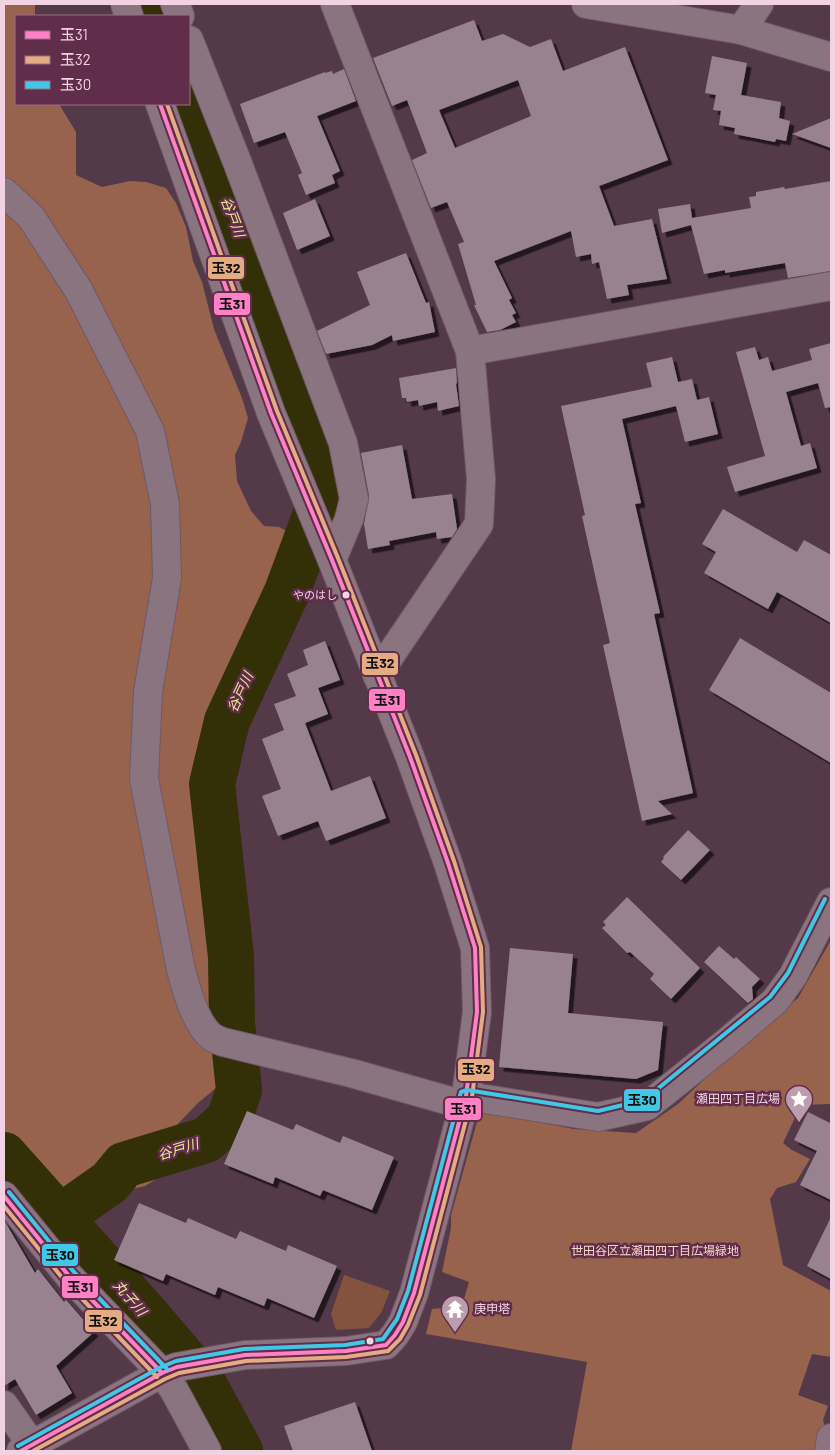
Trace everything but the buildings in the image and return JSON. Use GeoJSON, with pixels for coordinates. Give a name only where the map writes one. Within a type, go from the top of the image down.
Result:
{"type":"FeatureCollection","features":[{"type":"Feature","properties":{"kind":"street"},"geometry":{"type":"LineString","coordinates":[[335,4],[470,351],[481,479],[479,524],[377,675]]}},
{"type":"Feature","properties":{"kind":"street"},"geometry":{"type":"LineString","coordinates":[[586,4],[741,30],[831,57]]}},
{"type":"Feature","properties":{"kind":"street"},"geometry":{"type":"LineString","coordinates":[[741,30],[759,4]]}},
{"type":"Feature","properties":{"kind":"street"},"geometry":{"type":"LineString","coordinates":[[190,43],[343,443],[354,499],[349,519],[332,560]]}},
{"type":"Feature","properties":{"kind":"street"},"geometry":{"type":"LineString","coordinates":[[4,1405],[26,1448],[179,1367],[246,1355],[346,1351],[386,1345],[403,1322],[414,1293],[465,1101],[478,1012],[475,948],[445,854],[410,757],[332,560],[270,413],[160,105]]}},
{"type":"Feature","properties":{"kind":"street"},"geometry":{"type":"LineString","coordinates":[[4,192],[32,217],[78,291],[150,431],[165,504],[167,578],[148,692],[144,779],[181,970],[188,994],[201,1024],[211,1037],[235,1045],[465,1101],[598,1117],[647,1106],[775,1001],[793,976],[831,902]]}},
{"type":"Feature","properties":{"kind":"street"},"geometry":{"type":"LineString","coordinates":[[470,351],[831,286]]}},
{"type":"Feature","properties":{"kind":"street"},"geometry":{"type":"LineString","coordinates":[[4,1196],[69,1276],[179,1367]]}},
{"type":"Feature","properties":{"kind":"street"},"geometry":{"type":"LineString","coordinates":[[179,1367],[174,1390],[207,1451]]}},
{"type":"Feature","properties":{"kind":"street"},"geometry":{"type":"LineString","coordinates":[[829,1451],[831,1438]]}},
{"type":"Feature","properties":{"kind":"shaded area"},"geometry":{"type":"Polygon","coordinates":[[[344,1275],[390,1291],[381,1313],[369,1328],[336,1330],[331,1314],[344,1275]]]}},
{"type":"Feature","properties":{"kind":"green space"},"geometry":{"type":"Polygon","coordinates":[[[4,4],[35,4],[35,15],[15,15],[15,105],[60,105],[76,132],[76,175],[102,187],[130,181],[146,182],[166,188],[176,203],[186,227],[193,261],[202,282],[214,329],[242,398],[248,418],[235,455],[237,481],[251,511],[264,526],[279,527],[290,533],[294,544],[288,566],[259,621],[229,668],[218,705],[202,795],[213,938],[209,956],[215,1053],[227,1068],[216,1088],[198,1103],[174,1128],[166,1165],[158,1178],[145,1186],[120,1192],[82,1215],[51,1214],[4,1160],[4,4]]]}},
{"type":"Feature","properties":{"kind":"green space","name":"世田谷区立瀬田四丁目広場緑地"},"geometry":{"type":"Polygon","coordinates":[[[831,940],[831,1104],[801,1105],[783,1143],[810,1159],[796,1182],[777,1188],[770,1199],[783,1265],[831,1291],[831,1357],[812,1354],[798,1395],[828,1406],[823,1420],[831,1451],[571,1451],[587,1362],[426,1334],[432,1309],[462,1306],[469,1282],[442,1272],[451,1228],[451,1215],[480,1111],[574,1129],[636,1133],[678,1104],[746,1040],[798,998],[831,940]]]}},
{"type":"Feature","properties":{"kind":"waterway","name":"谷戸川"},"geometry":{"type":"LineString","coordinates":[[153,4],[158,15]]}},
{"type":"Feature","properties":{"kind":"waterway","name":"谷戸川"},"geometry":{"type":"LineString","coordinates":[[59,1218],[110,1182],[124,1165],[206,1140],[229,1120],[239,1090],[232,1023],[231,957],[212,784],[227,721],[287,592],[327,484],[326,464],[190,102]]}},
{"type":"Feature","properties":{"kind":"waterway","name":"丸子川"},"geometry":{"type":"LineString","coordinates":[[4,1155],[201,1379],[240,1451]]}},
{"type":"Feature","properties":{"kind":"transit line","name":"玉31"},"geometry":{"type":"LineString","coordinates":[[21,1451],[162,1373],[177,1367],[245,1355],[346,1351],[386,1345],[403,1322],[414,1293],[466,1096],[477,1012],[475,948],[448,863],[410,757],[271,413],[160,105]]}},
{"type":"Feature","properties":{"kind":"transit line","name":"玉32"},"geometry":{"type":"LineString","coordinates":[[33,1451],[179,1373],[246,1361],[346,1357],[388,1351],[400,1339],[420,1295],[472,1097],[483,1012],[481,947],[454,861],[416,755],[277,411],[167,105]]}},
{"type":"Feature","properties":{"kind":"transit line","name":"玉30"},"geometry":{"type":"LineString","coordinates":[[18,1446],[159,1368],[176,1361],[244,1349],[345,1345],[383,1339],[397,1319],[408,1291],[461,1092],[467,1090],[598,1111],[644,1100],[770,997],[788,973],[825,899]]}},
{"type":"Feature","properties":{"kind":"transit line","name":"玉30"},"geometry":{"type":"LineString","coordinates":[[9,1192],[74,1272],[167,1369]]}},
{"type":"Feature","properties":{"kind":"transit line","name":"玉31"},"geometry":{"type":"LineString","coordinates":[[4,1196],[69,1276],[162,1373]]}},
{"type":"Feature","properties":{"kind":"transit line","name":"玉32"},"geometry":{"type":"LineString","coordinates":[[4,1206],[64,1280],[157,1377]]}},
{"type":"Feature","properties":{"kind":"place","name":"やのはし"},"geometry":{"type":"Point","coordinates":[346,595]}},
{"type":"Feature","properties":{"kind":"place","name":"瀬田四丁目広場"},"geometry":{"type":"Point","coordinates":[799,1123]}},
{"type":"Feature","properties":{"kind":"place","name":"庚申塔"},"geometry":{"type":"Point","coordinates":[455,1333]}}]}
